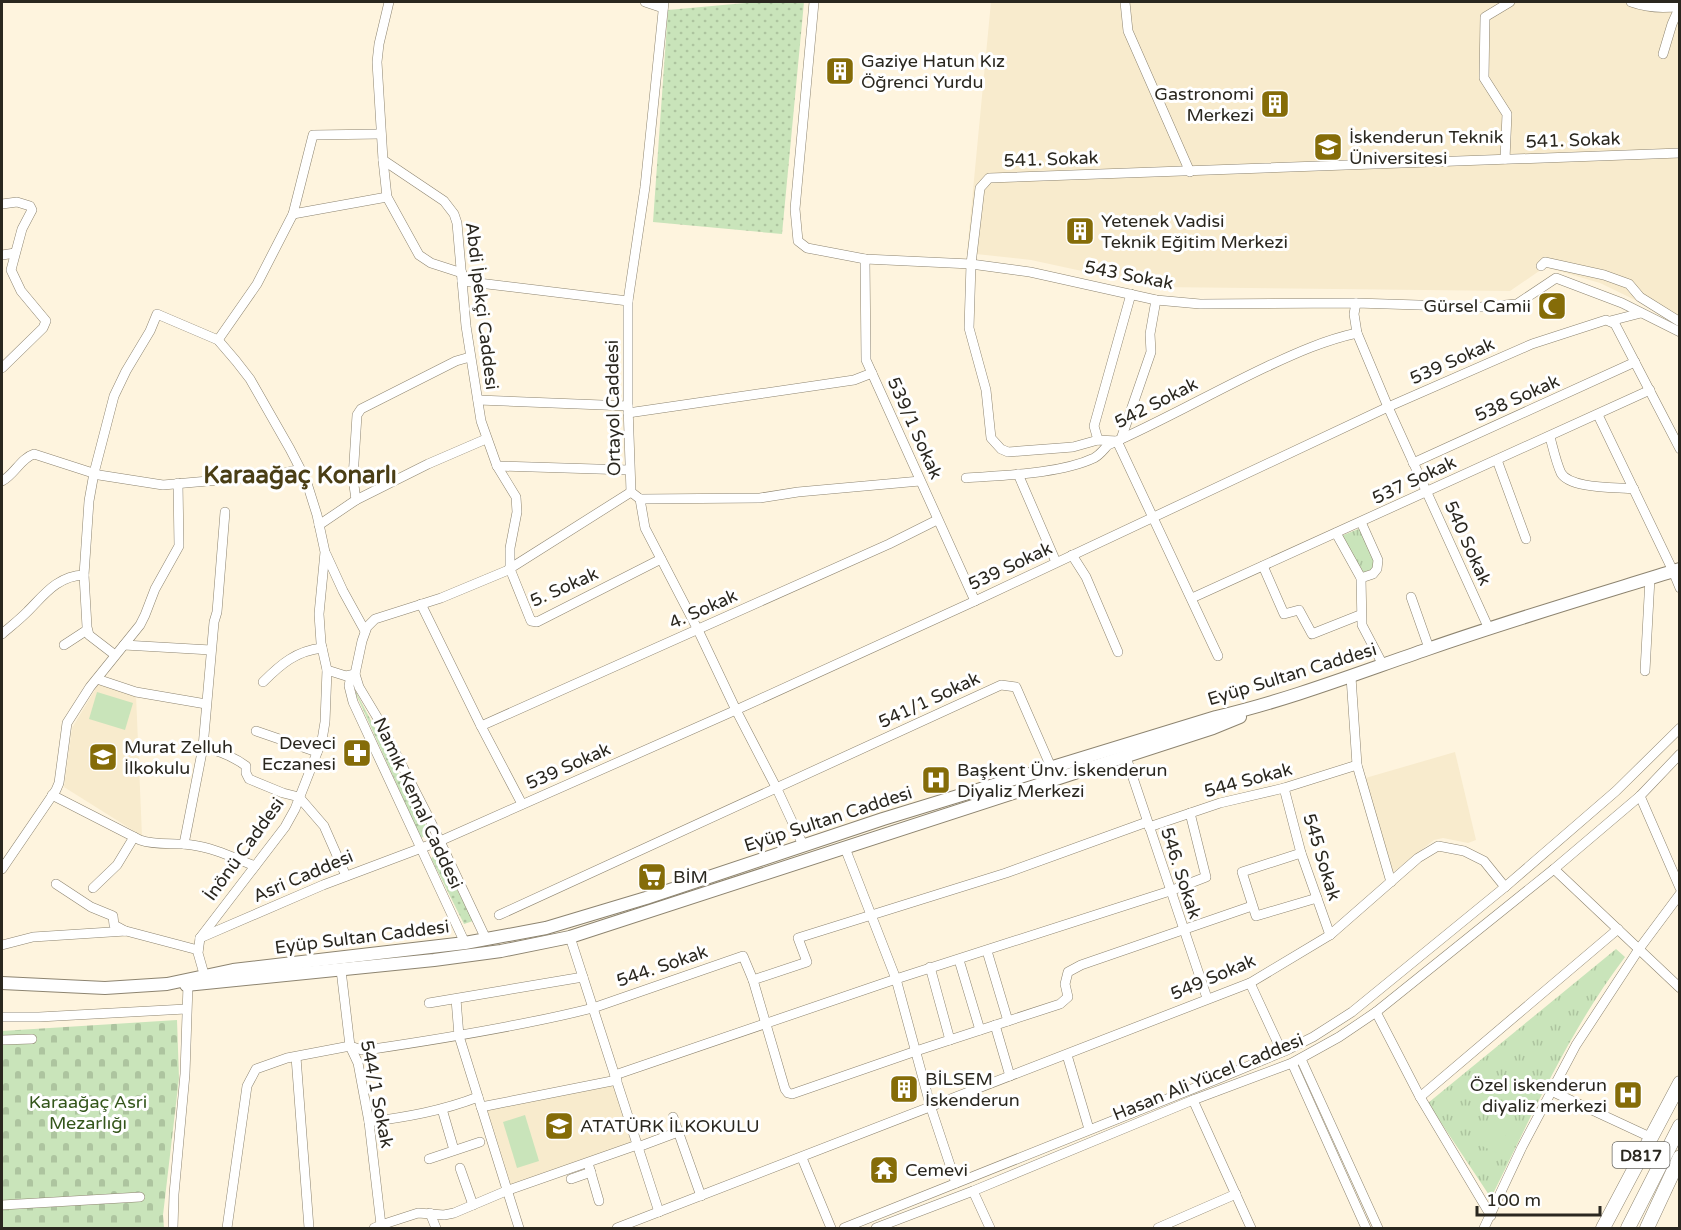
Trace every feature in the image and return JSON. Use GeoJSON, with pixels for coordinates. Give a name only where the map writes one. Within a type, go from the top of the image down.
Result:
{"type":"FeatureCollection","features":[{"type":"Feature","properties":{"kind":"highway","name":"D817"},"geometry":{"type":"LineString","coordinates":[[1603,1228],[1680,1083]]}},
{"type":"Feature","properties":{"kind":"highway","name":"D817"},"geometry":{"type":"LineString","coordinates":[[1628,1228],[1680,1126]]}},
{"type":"Feature","properties":{"kind":"highway"},"geometry":{"type":"LineString","coordinates":[[1647,1228],[1680,1157]]}},
{"type":"Feature","properties":{"kind":"main road","name":"Eyüp Sultan Caddesi"},"geometry":{"type":"LineString","coordinates":[[2,983],[105,988],[167,984],[204,974],[465,943],[568,922],[1051,767],[1351,677],[1429,648],[1676,570]]}},
{"type":"Feature","properties":{"kind":"main road"},"geometry":{"type":"LineString","coordinates":[[167,984],[188,985],[341,970],[501,951],[570,937],[1126,757],[1231,721],[1249,709]]}},
{"type":"Feature","properties":{"kind":"street"},"geometry":{"type":"LineString","coordinates":[[389,2],[377,62],[387,197],[419,255],[462,277],[628,301]]}},
{"type":"Feature","properties":{"kind":"street"},"geometry":{"type":"LineString","coordinates":[[645,2],[663,5]]}},
{"type":"Feature","properties":{"kind":"street","name":"543 Sokak"},"geometry":{"type":"LineString","coordinates":[[814,2],[795,209],[798,241],[807,248],[865,259],[971,264],[1030,272],[1156,300],[1200,304],[1356,303],[1481,307],[1517,304],[1556,278],[1622,303],[1680,332]]}},
{"type":"Feature","properties":{"kind":"street"},"geometry":{"type":"LineString","coordinates":[[1125,2],[1128,31],[1190,172]]}},
{"type":"Feature","properties":{"kind":"street"},"geometry":{"type":"LineString","coordinates":[[1505,159],[1507,114],[1484,78],[1485,17],[1510,2]]}},
{"type":"Feature","properties":{"kind":"street"},"geometry":{"type":"LineString","coordinates":[[1632,2],[1651,7],[1680,6]]}},
{"type":"Feature","properties":{"kind":"street","name":"Ortayol Caddesi"},"geometry":{"type":"LineString","coordinates":[[640,499],[631,492],[629,470],[628,301],[645,187],[663,5]]}},
{"type":"Feature","properties":{"kind":"street"},"geometry":{"type":"LineString","coordinates":[[1663,54],[1680,6]]}},
{"type":"Feature","properties":{"kind":"street"},"geometry":{"type":"LineString","coordinates":[[116,655],[87,630],[84,575],[89,501],[94,473],[114,396],[126,371],[150,331],[157,314],[218,340],[257,284],[293,214],[313,135],[381,134]]}},
{"type":"Feature","properties":{"kind":"street","name":"541. Sokak"},"geometry":{"type":"LineString","coordinates":[[1119,440],[1098,440],[1073,447],[1008,452],[1001,449],[991,438],[986,390],[969,328],[971,264],[980,188],[989,178],[1680,153]]}},
{"type":"Feature","properties":{"kind":"street","name":"Abdi İpekçi Caddesi"},"geometry":{"type":"LineString","coordinates":[[383,160],[444,201],[449,206],[457,224],[470,357],[477,400],[486,439],[497,466],[518,504],[510,548],[510,569]]}},
{"type":"Feature","properties":{"kind":"street"},"geometry":{"type":"LineString","coordinates":[[293,214],[387,197]]}},
{"type":"Feature","properties":{"kind":"street"},"geometry":{"type":"LineString","coordinates":[[2,204],[17,202],[30,206],[32,210],[22,230],[11,270],[21,291],[45,321],[43,328],[2,369]]}},
{"type":"Feature","properties":{"kind":"street"},"geometry":{"type":"LineString","coordinates":[[2,255],[15,253]]}},
{"type":"Feature","properties":{"kind":"street","name":"539/1 Sokak"},"geometry":{"type":"LineString","coordinates":[[865,259],[866,360],[975,600]]}},
{"type":"Feature","properties":{"kind":"street"},"geometry":{"type":"LineString","coordinates":[[1541,266],[1545,262],[1604,275],[1629,284],[1640,297],[1680,322]]}},
{"type":"Feature","properties":{"kind":"street"},"geometry":{"type":"LineString","coordinates":[[1098,440],[1094,426],[1131,294]]}},
{"type":"Feature","properties":{"kind":"street"},"geometry":{"type":"LineString","coordinates":[[1156,300],[1150,334],[1151,352],[1119,440],[1218,656]]}},
{"type":"Feature","properties":{"kind":"street","name":"540 Sokak"},"geometry":{"type":"LineString","coordinates":[[1356,303],[1354,314],[1357,333],[1388,407],[1489,629]]}},
{"type":"Feature","properties":{"kind":"street","name":"539 Sokak"},"geometry":{"type":"LineString","coordinates":[[420,849],[736,710],[1388,407],[1532,344],[1606,320],[1612,322],[1641,313]]}},
{"type":"Feature","properties":{"kind":"street"},"geometry":{"type":"LineString","coordinates":[[1612,322],[1680,449]]}},
{"type":"Feature","properties":{"kind":"street","name":"542 Sokak"},"geometry":{"type":"LineString","coordinates":[[966,478],[1018,474],[1072,465],[1096,457],[1108,445],[1213,392],[1300,351],[1327,340],[1357,333]]}},
{"type":"Feature","properties":{"kind":"street","name":"İnönü Caddesi"},"geometry":{"type":"LineString","coordinates":[[204,974],[198,950],[200,938],[285,827],[295,809],[324,731],[327,670],[322,648],[320,598],[325,552],[314,501],[300,469],[250,379],[218,340]]}},
{"type":"Feature","properties":{"kind":"street"},"geometry":{"type":"LineString","coordinates":[[356,500],[353,478],[357,415],[361,409],[456,361],[470,357]]}},
{"type":"Feature","properties":{"kind":"street","name":"538 Sokak"},"geometry":{"type":"LineString","coordinates":[[1413,463],[1635,362]]}},
{"type":"Feature","properties":{"kind":"street"},"geometry":{"type":"LineString","coordinates":[[477,400],[628,409],[855,380],[872,374]]}},
{"type":"Feature","properties":{"kind":"street","name":"537 Sokak"},"geometry":{"type":"LineString","coordinates":[[1192,598],[1650,390]]}},
{"type":"Feature","properties":{"kind":"street"},"geometry":{"type":"LineString","coordinates":[[1598,415],[1676,570],[1680,588]]}},
{"type":"Feature","properties":{"kind":"street"},"geometry":{"type":"LineString","coordinates":[[1550,436],[1562,474],[1567,480],[1582,485],[1634,489]]}},
{"type":"Feature","properties":{"kind":"street"},"geometry":{"type":"LineString","coordinates":[[319,525],[356,500],[428,464],[486,439]]}},
{"type":"Feature","properties":{"kind":"street"},"geometry":{"type":"LineString","coordinates":[[2,481],[30,455],[34,454],[94,473],[163,485],[276,475],[300,469]]}},
{"type":"Feature","properties":{"kind":"street"},"geometry":{"type":"LineString","coordinates":[[1497,460],[1526,539]]}},
{"type":"Feature","properties":{"kind":"street"},"geometry":{"type":"LineString","coordinates":[[497,466],[629,470]]}},
{"type":"Feature","properties":{"kind":"street"},"geometry":{"type":"LineString","coordinates":[[1018,474],[1056,562]]}},
{"type":"Feature","properties":{"kind":"street"},"geometry":{"type":"LineString","coordinates":[[803,845],[698,630],[645,528],[640,499],[760,498],[798,492],[920,482]]}},
{"type":"Feature","properties":{"kind":"street"},"geometry":{"type":"LineString","coordinates":[[2,869],[59,783],[67,723],[146,615],[154,589],[179,546],[178,483]]}},
{"type":"Feature","properties":{"kind":"street"},"geometry":{"type":"LineString","coordinates":[[365,631],[375,619],[421,604],[510,569],[631,492]]}},
{"type":"Feature","properties":{"kind":"street"},"geometry":{"type":"LineString","coordinates":[[184,844],[202,747],[225,512]]}},
{"type":"Feature","properties":{"kind":"street","name":"4. Sokak"},"geometry":{"type":"LineString","coordinates":[[480,726],[698,630],[938,520]]}},
{"type":"Feature","properties":{"kind":"street"},"geometry":{"type":"LineString","coordinates":[[1361,522],[1378,560],[1377,569],[1361,578]]}},
{"type":"Feature","properties":{"kind":"street"},"geometry":{"type":"LineString","coordinates":[[1336,533],[1361,578],[1362,626],[1383,665]]}},
{"type":"Feature","properties":{"kind":"street"},"geometry":{"type":"LineString","coordinates":[[325,552],[365,631]]}},
{"type":"Feature","properties":{"kind":"street"},"geometry":{"type":"LineString","coordinates":[[1072,555],[1086,577],[1118,652]]}},
{"type":"Feature","properties":{"kind":"street","name":"5. Sokak"},"geometry":{"type":"LineString","coordinates":[[510,569],[527,614],[531,621],[537,622],[661,559]]}},
{"type":"Feature","properties":{"kind":"street"},"geometry":{"type":"LineString","coordinates":[[1263,566],[1284,614],[1299,610],[1312,634],[1360,615]]}},
{"type":"Feature","properties":{"kind":"street"},"geometry":{"type":"LineString","coordinates":[[2,634],[49,589],[72,575],[84,575]]}},
{"type":"Feature","properties":{"kind":"street"},"geometry":{"type":"LineString","coordinates":[[1645,672],[1650,578]]}},
{"type":"Feature","properties":{"kind":"street"},"geometry":{"type":"LineString","coordinates":[[1411,597],[1429,648]]}},
{"type":"Feature","properties":{"kind":"street"},"geometry":{"type":"LineString","coordinates":[[421,604],[480,726],[522,804]]}},
{"type":"Feature","properties":{"kind":"street"},"geometry":{"type":"LineString","coordinates":[[64,645],[87,630]]}},
{"type":"Feature","properties":{"kind":"street","name":"Namık Kemal Caddesi"},"geometry":{"type":"LineString","coordinates":[[365,631],[349,686],[353,702],[465,943]]}},
{"type":"Feature","properties":{"kind":"street"},"geometry":{"type":"LineString","coordinates":[[124,645],[211,650]]}},
{"type":"Feature","properties":{"kind":"street"},"geometry":{"type":"LineString","coordinates":[[263,682],[292,656],[322,648]]}},
{"type":"Feature","properties":{"kind":"street"},"geometry":{"type":"LineString","coordinates":[[327,670],[353,675],[440,841],[486,939]]}},
{"type":"Feature","properties":{"kind":"street"},"geometry":{"type":"LineString","coordinates":[[1351,677],[1357,765],[1391,882]]}},
{"type":"Feature","properties":{"kind":"street"},"geometry":{"type":"LineString","coordinates":[[97,679],[136,692],[206,704]]}},
{"type":"Feature","properties":{"kind":"street","name":"541/1 Sokak"},"geometry":{"type":"LineString","coordinates":[[499,915],[1001,685],[1016,687],[1051,767]]}},
{"type":"Feature","properties":{"kind":"street"},"geometry":{"type":"LineString","coordinates":[[844,1228],[1282,1052],[1313,1037],[1352,1012],[1505,887],[1616,790],[1680,728]]}},
{"type":"Feature","properties":{"kind":"street"},"geometry":{"type":"LineString","coordinates":[[256,731],[317,752]]}},
{"type":"Feature","properties":{"kind":"street"},"geometry":{"type":"LineString","coordinates":[[202,747],[225,753],[239,760],[246,766],[249,779],[299,797],[324,826],[346,876]]}},
{"type":"Feature","properties":{"kind":"street","name":"Hasan Ali Yücel Caddesi"},"geometry":{"type":"LineString","coordinates":[[876,1228],[973,1191],[1193,1100],[1296,1061],[1340,1037],[1376,1012],[1554,869],[1640,796],[1680,754]]}},
{"type":"Feature","properties":{"kind":"street","name":"546. Sokak"},"geometry":{"type":"LineString","coordinates":[[1126,757],[1207,998]]}},
{"type":"Feature","properties":{"kind":"street","name":"544 Sokak"},"geometry":{"type":"LineString","coordinates":[[872,915],[1148,825],[1221,803],[1284,788],[1357,765]]}},
{"type":"Feature","properties":{"kind":"street","name":"545 Sokak"},"geometry":{"type":"LineString","coordinates":[[1284,788],[1301,852],[1330,934]]}},
{"type":"Feature","properties":{"kind":"street"},"geometry":{"type":"LineString","coordinates":[[52,795],[134,837],[153,844],[184,844],[224,853],[255,866]]}},
{"type":"Feature","properties":{"kind":"street"},"geometry":{"type":"LineString","coordinates":[[1640,796],[1680,888]]}},
{"type":"Feature","properties":{"kind":"street"},"geometry":{"type":"LineString","coordinates":[[369,1122],[414,1116],[616,1077],[896,978],[959,960],[1170,891],[1206,877],[1190,813]]}},
{"type":"Feature","properties":{"kind":"street"},"geometry":{"type":"LineString","coordinates":[[93,888],[117,865],[134,837]]}},
{"type":"Feature","properties":{"kind":"street","name":"549 Sokak"},"geometry":{"type":"LineString","coordinates":[[619,1228],[1250,982],[1330,934],[1418,858],[1438,846],[1464,851],[1484,861],[1505,887]]}},
{"type":"Feature","properties":{"kind":"street"},"geometry":{"type":"LineString","coordinates":[[845,848],[896,978],[931,1108],[956,1183]]}},
{"type":"Feature","properties":{"kind":"street","name":"Asri Caddesi"},"geometry":{"type":"LineString","coordinates":[[200,938],[346,876],[420,849]]}},
{"type":"Feature","properties":{"kind":"street"},"geometry":{"type":"LineString","coordinates":[[1301,852],[1242,872],[1252,906],[1256,916],[1317,898]]}},
{"type":"Feature","properties":{"kind":"street"},"geometry":{"type":"LineString","coordinates":[[1554,869],[1680,988]]}},
{"type":"Feature","properties":{"kind":"street"},"geometry":{"type":"LineString","coordinates":[[56,884],[91,907],[113,916],[114,925],[126,931],[198,950]]}},
{"type":"Feature","properties":{"kind":"street"},"geometry":{"type":"LineString","coordinates":[[1484,1228],[1522,1147],[1576,1045],[1639,950],[1680,894]]}},
{"type":"Feature","properties":{"kind":"street"},"geometry":{"type":"LineString","coordinates":[[872,915],[798,938],[807,962],[753,980],[788,1093],[792,1094],[1060,1005],[1068,997],[1065,984],[1068,972],[1081,965],[1252,906]]}},
{"type":"Feature","properties":{"kind":"street"},"geometry":{"type":"LineString","coordinates":[[1420,1097],[1618,929]]}},
{"type":"Feature","properties":{"kind":"street"},"geometry":{"type":"LineString","coordinates":[[2,945],[33,937],[126,931]]}},
{"type":"Feature","properties":{"kind":"street"},"geometry":{"type":"LineString","coordinates":[[570,937],[659,1212]]}},
{"type":"Feature","properties":{"kind":"street"},"geometry":{"type":"LineString","coordinates":[[987,951],[1008,1021]]}},
{"type":"Feature","properties":{"kind":"street","name":"544. Sokak"},"geometry":{"type":"LineString","coordinates":[[227,1228],[247,1086],[256,1069],[287,1058],[350,1046],[362,1050],[373,1049],[459,1036],[593,1008],[743,956],[753,980]]}},
{"type":"Feature","properties":{"kind":"street"},"geometry":{"type":"LineString","coordinates":[[959,960],[980,1030]]}},
{"type":"Feature","properties":{"kind":"street"},"geometry":{"type":"LineString","coordinates":[[930,967],[950,1040]]}},
{"type":"Feature","properties":{"kind":"street","name":"544/1 Sokak"},"geometry":{"type":"LineString","coordinates":[[341,970],[350,1046],[358,1063],[384,1226]]}},
{"type":"Feature","properties":{"kind":"street"},"geometry":{"type":"LineString","coordinates":[[429,1003],[583,977]]}},
{"type":"Feature","properties":{"kind":"street"},"geometry":{"type":"LineString","coordinates":[[1250,982],[1282,1052]]}},
{"type":"Feature","properties":{"kind":"street"},"geometry":{"type":"LineString","coordinates":[[173,1228],[185,1074],[188,985]]}},
{"type":"Feature","properties":{"kind":"street"},"geometry":{"type":"LineString","coordinates":[[456,999],[459,1036],[519,1228]]}},
{"type":"Feature","properties":{"kind":"street"},"geometry":{"type":"LineString","coordinates":[[2,1017],[186,1009]]}},
{"type":"Feature","properties":{"kind":"street"},"geometry":{"type":"LineString","coordinates":[[1376,1012],[1420,1097],[1491,1216]]}},
{"type":"Feature","properties":{"kind":"street"},"geometry":{"type":"LineString","coordinates":[[995,1025],[1010,1076]]}},
{"type":"Feature","properties":{"kind":"street"},"geometry":{"type":"LineString","coordinates":[[2,1040],[32,1039]]}},
{"type":"Feature","properties":{"kind":"street"},"geometry":{"type":"LineString","coordinates":[[1067,1054],[1089,1129]]}},
{"type":"Feature","properties":{"kind":"street"},"geometry":{"type":"LineString","coordinates":[[296,1057],[309,1228]]}},
{"type":"Feature","properties":{"kind":"street"},"geometry":{"type":"LineString","coordinates":[[1296,1061],[1366,1228]]}},
{"type":"Feature","properties":{"kind":"street"},"geometry":{"type":"LineString","coordinates":[[1296,1061],[1378,1228]]}},
{"type":"Feature","properties":{"kind":"street"},"geometry":{"type":"LineString","coordinates":[[1551,1091],[1650,1137]]}},
{"type":"Feature","properties":{"kind":"street"},"geometry":{"type":"LineString","coordinates":[[1193,1100],[1251,1228]]}},
{"type":"Feature","properties":{"kind":"street"},"geometry":{"type":"LineString","coordinates":[[442,1109],[454,1150]]}},
{"type":"Feature","properties":{"kind":"street"},"geometry":{"type":"LineString","coordinates":[[673,1117],[701,1196]]}},
{"type":"Feature","properties":{"kind":"street"},"geometry":{"type":"LineString","coordinates":[[384,1226],[418,1213],[444,1215],[507,1191],[590,1167],[678,1132]]}},
{"type":"Feature","properties":{"kind":"street"},"geometry":{"type":"LineString","coordinates":[[429,1159],[480,1142]]}},
{"type":"Feature","properties":{"kind":"street"},"geometry":{"type":"LineString","coordinates":[[802,1158],[831,1228]]}},
{"type":"Feature","properties":{"kind":"street"},"geometry":{"type":"LineString","coordinates":[[571,1179],[590,1167]]}},
{"type":"Feature","properties":{"kind":"street"},"geometry":{"type":"LineString","coordinates":[[590,1167],[599,1201]]}},
{"type":"Feature","properties":{"kind":"street"},"geometry":{"type":"LineString","coordinates":[[460,1168],[473,1205]]}},
{"type":"Feature","properties":{"kind":"street"},"geometry":{"type":"LineString","coordinates":[[973,1191],[990,1228]]}},
{"type":"Feature","properties":{"kind":"street"},"geometry":{"type":"LineString","coordinates":[[1158,1228],[1236,1194]]}},
{"type":"Feature","properties":{"kind":"street"},"geometry":{"type":"LineString","coordinates":[[2,1205],[140,1197]]}},
{"type":"Feature","properties":{"kind":"street"},"geometry":{"type":"LineString","coordinates":[[430,1214],[436,1228]]}},
{"type":"Feature","properties":{"kind":"shaded area","name":"İskenderun Teknik Üniversitesi"},"geometry":{"type":"Polygon","coordinates":[[[991,2],[1679,2],[1679,325],[1662,313],[1600,283],[1545,267],[1510,291],[1156,287],[1031,260],[967,253],[991,2]]]}},
{"type":"Feature","properties":{"kind":"shaded area","name":"Murat Zelluh İlkokulu"},"geometry":{"type":"Polygon","coordinates":[[[99,683],[136,695],[142,836],[64,787],[72,728],[99,683]]]}},
{"type":"Feature","properties":{"kind":"shaded area"},"geometry":{"type":"Polygon","coordinates":[[[1455,752],[1476,840],[1468,843],[1443,838],[1434,840],[1392,873],[1362,779],[1455,752]]]}},
{"type":"Feature","properties":{"kind":"shaded area","name":"ATATÜRK İLKOKULU"},"geometry":{"type":"Polygon","coordinates":[[[617,1080],[637,1145],[506,1191],[481,1107],[617,1080]]]}},
{"type":"Feature","properties":{"kind":"green space"},"geometry":{"type":"Polygon","coordinates":[[[756,2],[804,2],[782,234],[653,222],[668,10],[756,2]]]}},
{"type":"Feature","properties":{"kind":"green space"},"geometry":{"type":"Polygon","coordinates":[[[1361,528],[1374,557],[1373,571],[1362,575],[1341,536],[1361,528]]]}},
{"type":"Feature","properties":{"kind":"green space"},"geometry":{"type":"Polygon","coordinates":[[[97,692],[133,703],[125,730],[89,719],[97,692]]]}},
{"type":"Feature","properties":{"kind":"green space"},"geometry":{"type":"Polygon","coordinates":[[[356,692],[430,833],[421,838],[356,694],[356,692]]]}},
{"type":"Feature","properties":{"kind":"green space"},"geometry":{"type":"Polygon","coordinates":[[[439,854],[473,921],[464,924],[431,858],[439,854]]]}},
{"type":"Feature","properties":{"kind":"green space"},"geometry":{"type":"Polygon","coordinates":[[[1616,949],[1625,957],[1586,1014],[1569,1044],[1491,1198],[1428,1103],[1616,949]]]}},
{"type":"Feature","properties":{"kind":"green space","name":"Karaağaç Asri Mezarlığı"},"geometry":{"type":"Polygon","coordinates":[[[177,1020],[179,1078],[163,1215],[164,1228],[2,1228],[2,1031],[177,1020]]]}},
{"type":"Feature","properties":{"kind":"green space"},"geometry":{"type":"Polygon","coordinates":[[[1496,1108],[1515,1117],[1497,1153],[1478,1144],[1496,1108]]]}},
{"type":"Feature","properties":{"kind":"green space"},"geometry":{"type":"Polygon","coordinates":[[[525,1115],[539,1161],[517,1168],[503,1122],[525,1115]]]}},
{"type":"Feature","properties":{"kind":"place","name":"Gaziye Hatun Kız Öğrenci Yurdu"},"geometry":{"type":"Point","coordinates":[840,71]}},
{"type":"Feature","properties":{"kind":"place","name":"Gastronomi Merkezi"},"geometry":{"type":"Point","coordinates":[1275,104]}},
{"type":"Feature","properties":{"kind":"place","name":"İskenderun Teknik Üniversitesi"},"geometry":{"type":"Point","coordinates":[1328,147]}},
{"type":"Feature","properties":{"kind":"place","name":"Yetenek Vadisi Teknik Eğitim Merkezi"},"geometry":{"type":"Point","coordinates":[1080,231]}},
{"type":"Feature","properties":{"kind":"place","name":"Gürsel Camii"},"geometry":{"type":"Point","coordinates":[1552,306]}},
{"type":"Feature","properties":{"kind":"place","name":"Deveci Eczanesi"},"geometry":{"type":"Point","coordinates":[357,753]}},
{"type":"Feature","properties":{"kind":"place","name":"Murat Zelluh İlkokulu"},"geometry":{"type":"Point","coordinates":[103,757]}},
{"type":"Feature","properties":{"kind":"place","name":"Başkent Ünv. İskenderun Diyaliz Merkezi"},"geometry":{"type":"Point","coordinates":[936,780]}},
{"type":"Feature","properties":{"kind":"place","name":"BİM"},"geometry":{"type":"Point","coordinates":[652,877]}},
{"type":"Feature","properties":{"kind":"place","name":"BİLSEM İskenderun"},"geometry":{"type":"Point","coordinates":[904,1089]}},
{"type":"Feature","properties":{"kind":"place","name":"Özel iskenderun diyaliz merkezi"},"geometry":{"type":"Point","coordinates":[1628,1095]}},
{"type":"Feature","properties":{"kind":"place","name":"ATATÜRK İLKOKULU"},"geometry":{"type":"Point","coordinates":[559,1126]}},
{"type":"Feature","properties":{"kind":"place","name":"Cemevi"},"geometry":{"type":"Point","coordinates":[884,1170]}},
{"type":"Feature","properties":{"kind":"district","name":"Karaağaç Konarlı"},"geometry":{"type":"Point","coordinates":[300,475]}}]}
